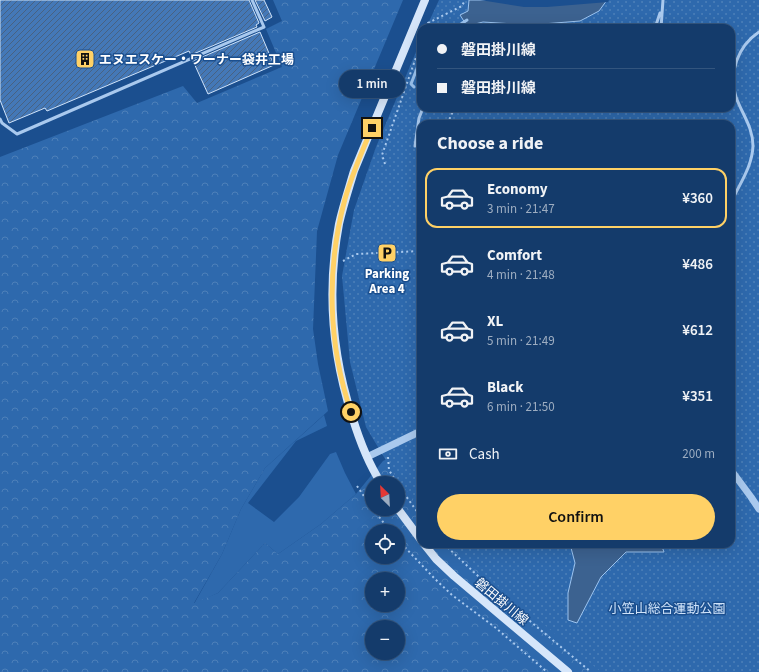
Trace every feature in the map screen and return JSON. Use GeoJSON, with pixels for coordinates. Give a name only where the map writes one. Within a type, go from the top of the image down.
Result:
{"type":"FeatureCollection","features":[{"type":"Feature","properties":{"kind":"main road"},"geometry":{"type":"LineString","coordinates":[[377,476],[367,457],[358,434],[347,402],[340,374],[333,322],[332,296],[336,244],[345,198],[354,171],[425,0]]}},
{"type":"Feature","properties":{"kind":"main road"},"geometry":{"type":"LineString","coordinates":[[403,516],[417,535]]}},
{"type":"Feature","properties":{"kind":"main road","name":"磐田掛川線"},"geometry":{"type":"LineString","coordinates":[[427,548],[436,559],[454,576],[568,672]]}},
{"type":"Feature","properties":{"kind":"street"},"geometry":{"type":"LineString","coordinates":[[367,457],[417,433]]}},
{"type":"Feature","properties":{"kind":"street"},"geometry":{"type":"LineString","coordinates":[[735,475],[752,496],[759,509]]}},
{"type":"Feature","properties":{"kind":"lane"},"geometry":{"type":"LineString","coordinates":[[0,119],[2,123],[17,134],[264,27],[252,0]]}},
{"type":"Feature","properties":{"kind":"lane"},"geometry":{"type":"LineString","coordinates":[[661,24],[663,0]]}},
{"type":"Feature","properties":{"kind":"lane"},"geometry":{"type":"LineString","coordinates":[[656,24],[662,9]]}},
{"type":"Feature","properties":{"kind":"lane"},"geometry":{"type":"LineString","coordinates":[[735,72],[736,62],[744,46],[759,32]]}},
{"type":"Feature","properties":{"kind":"lane"},"geometry":{"type":"LineString","coordinates":[[735,88],[736,96],[749,124],[753,146],[748,168],[735,196]]}},
{"type":"Feature","properties":{"kind":"lane"},"geometry":{"type":"LineString","coordinates":[[415,146],[417,132]]}},
{"type":"Feature","properties":{"kind":"path"},"geometry":{"type":"LineString","coordinates":[[428,24],[462,6],[465,0]]}},
{"type":"Feature","properties":{"kind":"path"},"geometry":{"type":"LineString","coordinates":[[384,164],[382,155],[417,54]]}},
{"type":"Feature","properties":{"kind":"path"},"geometry":{"type":"LineString","coordinates":[[342,261],[356,254],[417,251]]}},
{"type":"Feature","properties":{"kind":"path"},"geometry":{"type":"LineString","coordinates":[[388,456],[389,470],[392,476]]}},
{"type":"Feature","properties":{"kind":"path"},"geometry":{"type":"LineString","coordinates":[[357,486],[365,498]]}},
{"type":"Feature","properties":{"kind":"path"},"geometry":{"type":"LineString","coordinates":[[405,495],[417,512]]}},
{"type":"Feature","properties":{"kind":"path"},"geometry":{"type":"LineString","coordinates":[[378,516],[385,524]]}},
{"type":"Feature","properties":{"kind":"path"},"geometry":{"type":"LineString","coordinates":[[405,547],[452,595],[496,628],[547,672]]}},
{"type":"Feature","properties":{"kind":"path"},"geometry":{"type":"LineString","coordinates":[[448,548],[495,592],[591,672]]}},
{"type":"Feature","properties":{"kind":"green space"},"geometry":{"type":"Polygon","coordinates":[[[273,0],[403,0],[338,155],[317,231],[313,329],[318,364],[328,411],[265,468],[241,509],[222,554],[194,603],[218,593],[265,543],[278,554],[321,524],[356,494],[365,483],[365,516],[405,516],[405,476],[371,476],[383,461],[417,444],[417,548],[732,548],[759,672],[0,672],[0,157],[183,86],[197,103],[282,67],[266,29],[282,21],[273,0]]]}},
{"type":"Feature","properties":{"kind":"green space","name":"小笠山総合運動公園"},"geometry":{"type":"Polygon","coordinates":[[[439,0],[759,0],[759,672],[601,672],[493,582],[457,548],[735,548],[735,120],[417,120],[417,503],[405,489],[405,476],[395,476],[366,427],[350,362],[342,276],[354,210],[376,147],[417,50],[417,112],[735,112],[735,24],[428,24],[439,0]]]}},
{"type":"Feature","properties":{"kind":"green space"},"geometry":{"type":"Polygon","coordinates":[[[324,415],[327,426],[296,441],[248,503],[274,522],[299,497],[330,454],[336,452],[356,494],[321,524],[278,554],[265,543],[218,593],[194,604],[222,554],[241,509],[265,468],[324,415]]]}},
{"type":"Feature","properties":{"kind":"shaded area"},"geometry":{"type":"Polygon","coordinates":[[[469,0],[607,0],[599,11],[580,21],[542,24],[483,22],[466,24],[460,15],[468,11],[469,0]]]}},
{"type":"Feature","properties":{"kind":"shaded area"},"geometry":{"type":"Polygon","coordinates":[[[571,548],[662,548],[664,552],[626,552],[601,577],[577,623],[568,620],[568,593],[575,563],[571,548]]]}},
{"type":"Feature","properties":{"kind":"pier"},"geometry":{"type":"Polygon","coordinates":[[[480,0],[609,0],[608,2],[547,7],[524,7],[480,0]]]}},
{"type":"Feature","properties":{"kind":"building","name":"エヌエスケー・ワーナー袋井工場"},"geometry":{"type":"Polygon","coordinates":[[[0,0],[249,0],[259,23],[256,25],[257,27],[191,55],[189,51],[47,111],[45,108],[9,123],[0,100],[0,0]]]}},
{"type":"Feature","properties":{"kind":"building"},"geometry":{"type":"Polygon","coordinates":[[[255,0],[264,0],[272,17],[265,21],[255,0]]]}},
{"type":"Feature","properties":{"kind":"building"},"geometry":{"type":"Polygon","coordinates":[[[260,32],[274,65],[208,94],[193,61],[260,32]]]}},
{"type":"Feature","properties":{"kind":"waterway"},"geometry":{"type":"LineString","coordinates":[[461,24],[467,20]]}},
{"type":"Feature","properties":{"kind":"waterway"},"geometry":{"type":"LineString","coordinates":[[414,87],[411,84],[417,68]]}},
{"type":"Feature","properties":{"kind":"place","name":"エヌエスケー・ワーナー袋井工場"},"geometry":{"type":"Point","coordinates":[85,59]}},
{"type":"Feature","properties":{"kind":"place","name":"Parking Area 4"},"geometry":{"type":"Point","coordinates":[387,253]}},
{"type":"Feature","properties":{"kind":"route"},"geometry":{"type":"LineString","coordinates":[[351,412],[340,374],[333,322],[332,296],[336,244],[345,198],[354,171],[372,128]]}}]}
